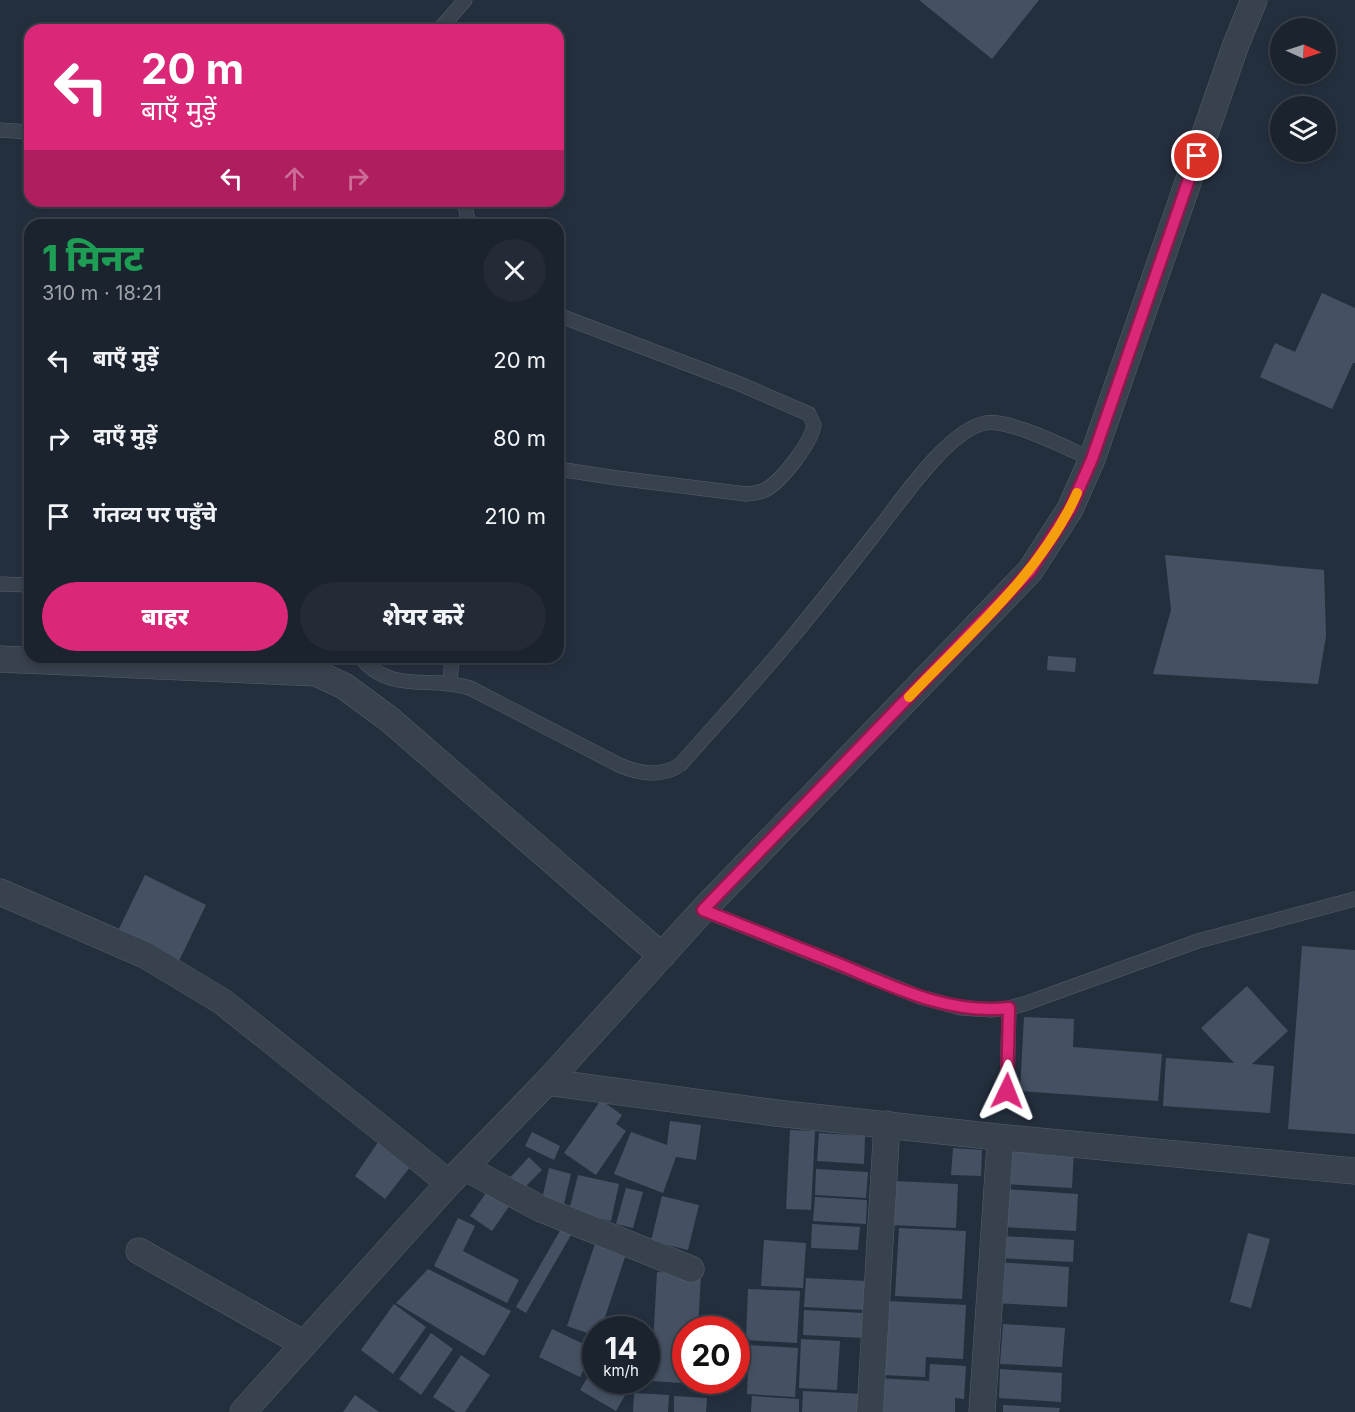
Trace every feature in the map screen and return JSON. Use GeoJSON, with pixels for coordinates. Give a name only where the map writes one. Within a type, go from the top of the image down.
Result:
{"type":"FeatureCollection","features":[{"type":"Feature","properties":{"kind":"street"},"geometry":{"type":"LineString","coordinates":[[243,1412],[457,1175],[547,1082],[703,910],[1030,571],[1070,509],[1092,459],[1235,48],[1254,0]]}},
{"type":"Feature","properties":{"kind":"street"},"geometry":{"type":"LineString","coordinates":[[0,659],[24,660]]}},
{"type":"Feature","properties":{"kind":"street"},"geometry":{"type":"LineString","coordinates":[[79,663],[303,671],[328,677],[389,719],[662,956]]}},
{"type":"Feature","properties":{"kind":"street"},"geometry":{"type":"LineString","coordinates":[[0,892],[145,955],[223,1002],[457,1175],[691,1269]]}},
{"type":"Feature","properties":{"kind":"street"},"geometry":{"type":"LineString","coordinates":[[547,1082],[776,1113],[997,1137],[1355,1171]]}},
{"type":"Feature","properties":{"kind":"street"},"geometry":{"type":"LineString","coordinates":[[870,1412],[887,1124]]}},
{"type":"Feature","properties":{"kind":"street"},"geometry":{"type":"LineString","coordinates":[[982,1412],[1000,1144],[997,1137]]}},
{"type":"Feature","properties":{"kind":"street"},"geometry":{"type":"LineString","coordinates":[[139,1251],[304,1344]]}},
{"type":"Feature","properties":{"kind":"lane"},"geometry":{"type":"LineString","coordinates":[[444,24],[465,0]]}},
{"type":"Feature","properties":{"kind":"lane"},"geometry":{"type":"LineString","coordinates":[[0,130],[24,132]]}},
{"type":"Feature","properties":{"kind":"lane"},"geometry":{"type":"LineString","coordinates":[[564,317],[741,384],[809,414],[814,425],[808,442],[774,484],[756,493],[746,494],[629,480],[564,470]]}},
{"type":"Feature","properties":{"kind":"lane"},"geometry":{"type":"LineString","coordinates":[[366,663],[375,671],[400,681],[416,684],[450,683],[470,688],[630,770],[653,773],[673,770],[681,764],[789,642],[928,467],[971,428],[986,423],[1003,424],[1092,459]]}},
{"type":"Feature","properties":{"kind":"lane"},"geometry":{"type":"LineString","coordinates":[[0,584],[24,585]]}},
{"type":"Feature","properties":{"kind":"lane"},"geometry":{"type":"LineString","coordinates":[[450,683],[452,663]]}},
{"type":"Feature","properties":{"kind":"lane"},"geometry":{"type":"LineString","coordinates":[[703,910],[920,997],[961,1008],[991,1010],[1009,1008],[1198,941],[1355,899]]}},
{"type":"Feature","properties":{"kind":"lane"},"geometry":{"type":"LineString","coordinates":[[1007,1091],[1009,1008]]}},
{"type":"Feature","properties":{"kind":"building"},"geometry":{"type":"Polygon","coordinates":[[[919,0],[1039,0],[992,59],[919,0]]]}},
{"type":"Feature","properties":{"kind":"building"},"geometry":{"type":"Polygon","coordinates":[[[1322,293],[1355,308],[1355,363],[1332,409],[1260,377],[1275,343],[1295,352],[1322,293]]]}},
{"type":"Feature","properties":{"kind":"building"},"geometry":{"type":"Polygon","coordinates":[[[1165,555],[1324,570],[1326,636],[1318,684],[1153,674],[1171,610],[1165,555]]]}},
{"type":"Feature","properties":{"kind":"building"},"geometry":{"type":"Polygon","coordinates":[[[1048,656],[1076,658],[1075,672],[1047,670],[1048,656]]]}},
{"type":"Feature","properties":{"kind":"building"},"geometry":{"type":"Polygon","coordinates":[[[145,875],[206,905],[176,967],[115,937],[145,875]]]}},
{"type":"Feature","properties":{"kind":"building"},"geometry":{"type":"Polygon","coordinates":[[[1302,946],[1355,950],[1355,1134],[1288,1129],[1302,946]]]}},
{"type":"Feature","properties":{"kind":"building"},"geometry":{"type":"Polygon","coordinates":[[[1247,986],[1288,1031],[1252,1064],[1274,1066],[1270,1113],[1163,1106],[1166,1058],[1234,1063],[1201,1028],[1247,986]]]}},
{"type":"Feature","properties":{"kind":"building"},"geometry":{"type":"Polygon","coordinates":[[[1024,1017],[1074,1019],[1073,1047],[1162,1054],[1158,1101],[1020,1091],[1024,1017]]]}},
{"type":"Feature","properties":{"kind":"building"},"geometry":{"type":"Polygon","coordinates":[[[601,1100],[622,1115],[616,1124],[626,1131],[596,1175],[564,1153],[601,1100]]]}},
{"type":"Feature","properties":{"kind":"building"},"geometry":{"type":"Polygon","coordinates":[[[670,1121],[701,1125],[696,1160],[676,1157],[663,1193],[614,1174],[631,1132],[667,1145],[670,1121]]]}},
{"type":"Feature","properties":{"kind":"building"},"geometry":{"type":"Polygon","coordinates":[[[790,1130],[815,1131],[811,1210],[786,1209],[790,1130]]]}},
{"type":"Feature","properties":{"kind":"building"},"geometry":{"type":"Polygon","coordinates":[[[385,1132],[410,1167],[385,1199],[355,1176],[385,1132]]]}},
{"type":"Feature","properties":{"kind":"building"},"geometry":{"type":"Polygon","coordinates":[[[532,1132],[560,1146],[554,1160],[525,1146],[532,1132]]]}},
{"type":"Feature","properties":{"kind":"building"},"geometry":{"type":"Polygon","coordinates":[[[819,1133],[865,1136],[864,1164],[817,1161],[819,1133]]]}},
{"type":"Feature","properties":{"kind":"building"},"geometry":{"type":"Polygon","coordinates":[[[1005,1143],[1074,1148],[1072,1188],[1003,1184],[1005,1143]]]}},
{"type":"Feature","properties":{"kind":"building"},"geometry":{"type":"Polygon","coordinates":[[[953,1148],[982,1150],[981,1176],[951,1175],[953,1148]]]}},
{"type":"Feature","properties":{"kind":"building"},"geometry":{"type":"Polygon","coordinates":[[[529,1157],[542,1170],[517,1195],[505,1183],[529,1157]]]}},
{"type":"Feature","properties":{"kind":"building"},"geometry":{"type":"Polygon","coordinates":[[[549,1168],[571,1174],[564,1204],[542,1199],[549,1168]]]}},
{"type":"Feature","properties":{"kind":"building"},"geometry":{"type":"Polygon","coordinates":[[[816,1169],[868,1172],[866,1198],[815,1195],[816,1169]]]}},
{"type":"Feature","properties":{"kind":"building"},"geometry":{"type":"Polygon","coordinates":[[[578,1175],[619,1184],[611,1221],[569,1211],[578,1175]]]}},
{"type":"Feature","properties":{"kind":"building"},"geometry":{"type":"Polygon","coordinates":[[[894,1181],[958,1184],[956,1228],[891,1225],[894,1181]]]}},
{"type":"Feature","properties":{"kind":"building"},"geometry":{"type":"Polygon","coordinates":[[[490,1187],[512,1202],[492,1231],[470,1216],[490,1187]]]}},
{"type":"Feature","properties":{"kind":"building"},"geometry":{"type":"Polygon","coordinates":[[[626,1188],[643,1192],[633,1228],[616,1224],[626,1188]]]}},
{"type":"Feature","properties":{"kind":"building"},"geometry":{"type":"Polygon","coordinates":[[[1005,1189],[1078,1194],[1076,1231],[1002,1227],[1005,1189]]]}},
{"type":"Feature","properties":{"kind":"building"},"geometry":{"type":"Polygon","coordinates":[[[662,1196],[699,1205],[688,1250],[651,1241],[662,1196]]]}},
{"type":"Feature","properties":{"kind":"building"},"geometry":{"type":"Polygon","coordinates":[[[815,1197],[867,1200],[866,1224],[813,1221],[815,1197]]]}},
{"type":"Feature","properties":{"kind":"building"},"geometry":{"type":"Polygon","coordinates":[[[458,1218],[475,1226],[463,1251],[519,1280],[507,1303],[434,1266],[458,1218]]]}},
{"type":"Feature","properties":{"kind":"building"},"geometry":{"type":"Polygon","coordinates":[[[565,1222],[575,1228],[526,1313],[516,1307],[565,1222]]]}},
{"type":"Feature","properties":{"kind":"building"},"geometry":{"type":"Polygon","coordinates":[[[812,1224],[860,1227],[858,1250],[811,1248],[812,1224]]]}},
{"type":"Feature","properties":{"kind":"building"},"geometry":{"type":"Polygon","coordinates":[[[899,1228],[966,1231],[962,1299],[895,1296],[899,1228]]]}},
{"type":"Feature","properties":{"kind":"building"},"geometry":{"type":"Polygon","coordinates":[[[1248,1233],[1270,1239],[1251,1308],[1230,1302],[1248,1233]]]}},
{"type":"Feature","properties":{"kind":"building"},"geometry":{"type":"Polygon","coordinates":[[[1001,1236],[1074,1240],[1073,1262],[1000,1258],[1001,1236]]]}},
{"type":"Feature","properties":{"kind":"building"},"geometry":{"type":"Polygon","coordinates":[[[764,1240],[806,1243],[803,1288],[761,1286],[764,1240]]]}},
{"type":"Feature","properties":{"kind":"building"},"geometry":{"type":"Polygon","coordinates":[[[595,1244],[626,1254],[605,1316],[582,1316],[582,1331],[567,1326],[595,1244]]]}},
{"type":"Feature","properties":{"kind":"building"},"geometry":{"type":"Polygon","coordinates":[[[997,1262],[1069,1267],[1067,1307],[994,1303],[997,1262]]]}},
{"type":"Feature","properties":{"kind":"building"},"geometry":{"type":"Polygon","coordinates":[[[428,1269],[511,1311],[484,1356],[396,1303],[428,1269]]]}},
{"type":"Feature","properties":{"kind":"building"},"geometry":{"type":"Polygon","coordinates":[[[657,1272],[701,1274],[699,1316],[672,1316],[672,1382],[660,1382],[660,1316],[655,1316],[657,1272]]]}},
{"type":"Feature","properties":{"kind":"building"},"geometry":{"type":"Polygon","coordinates":[[[806,1278],[867,1281],[866,1310],[804,1307],[806,1278]]]}},
{"type":"Feature","properties":{"kind":"building"},"geometry":{"type":"Polygon","coordinates":[[[748,1289],[800,1291],[797,1343],[750,1340],[750,1316],[747,1316],[748,1289]]]}},
{"type":"Feature","properties":{"kind":"building"},"geometry":{"type":"Polygon","coordinates":[[[886,1301],[966,1305],[963,1359],[926,1357],[925,1377],[883,1375],[886,1301]]]}},
{"type":"Feature","properties":{"kind":"building"},"geometry":{"type":"Polygon","coordinates":[[[394,1304],[426,1327],[393,1374],[361,1350],[394,1304]]]}},
{"type":"Feature","properties":{"kind":"building"},"geometry":{"type":"Polygon","coordinates":[[[804,1310],[865,1313],[864,1338],[803,1335],[804,1310]]]}},
{"type":"Feature","properties":{"kind":"building"},"geometry":{"type":"Polygon","coordinates":[[[1003,1324],[1065,1328],[1062,1367],[1000,1364],[1003,1324]]]}},
{"type":"Feature","properties":{"kind":"building"},"geometry":{"type":"Polygon","coordinates":[[[552,1329],[582,1343],[582,1373],[580,1377],[539,1357],[552,1329]]]}},
{"type":"Feature","properties":{"kind":"building"},"geometry":{"type":"Polygon","coordinates":[[[431,1333],[453,1349],[421,1395],[399,1379],[431,1333]]]}},
{"type":"Feature","properties":{"kind":"building"},"geometry":{"type":"Polygon","coordinates":[[[801,1339],[840,1341],[837,1390],[799,1388],[801,1339]]]}},
{"type":"Feature","properties":{"kind":"building"},"geometry":{"type":"Polygon","coordinates":[[[750,1345],[798,1348],[795,1397],[747,1394],[750,1394],[750,1345]]]}},
{"type":"Feature","properties":{"kind":"building"},"geometry":{"type":"Polygon","coordinates":[[[461,1355],[490,1375],[465,1412],[456,1412],[433,1397],[461,1355]]]}},
{"type":"Feature","properties":{"kind":"building"},"geometry":{"type":"Polygon","coordinates":[[[930,1364],[966,1366],[964,1399],[955,1398],[955,1412],[876,1412],[878,1378],[929,1381],[930,1364]]]}},
{"type":"Feature","properties":{"kind":"building"},"geometry":{"type":"Polygon","coordinates":[[[1000,1369],[1062,1373],[1061,1402],[999,1398],[1000,1369]]]}},
{"type":"Feature","properties":{"kind":"building"},"geometry":{"type":"Polygon","coordinates":[[[803,1391],[864,1394],[863,1412],[802,1412],[803,1391]]]}},
{"type":"Feature","properties":{"kind":"building"},"geometry":{"type":"Polygon","coordinates":[[[587,1394],[626,1394],[616,1411],[587,1394]]]}},
{"type":"Feature","properties":{"kind":"building"},"geometry":{"type":"Polygon","coordinates":[[[634,1394],[669,1395],[668,1412],[633,1412],[634,1394]]]}},
{"type":"Feature","properties":{"kind":"building"},"geometry":{"type":"Polygon","coordinates":[[[355,1395],[379,1412],[343,1412],[355,1395]]]}},
{"type":"Feature","properties":{"kind":"building"},"geometry":{"type":"Polygon","coordinates":[[[674,1396],[707,1398],[706,1412],[674,1412],[674,1396]]]}},
{"type":"Feature","properties":{"kind":"building"},"geometry":{"type":"Polygon","coordinates":[[[752,1396],[799,1399],[799,1412],[751,1412],[752,1396]]]}},
{"type":"Feature","properties":{"kind":"building"},"geometry":{"type":"Polygon","coordinates":[[[1003,1405],[1060,1408],[1059,1412],[1003,1412],[1003,1405]]]}},
{"type":"Feature","properties":{"kind":"slow traffic"},"geometry":{"type":"LineString","coordinates":[[909,697],[1030,571],[1051,541],[1077,493]]}},
{"type":"Feature","properties":{"kind":"route"},"geometry":{"type":"LineString","coordinates":[[1007,1091],[1009,1008],[991,1010],[961,1008],[920,997],[703,910],[1030,571],[1051,541],[1070,509],[1092,459],[1197,156]]}}]}
